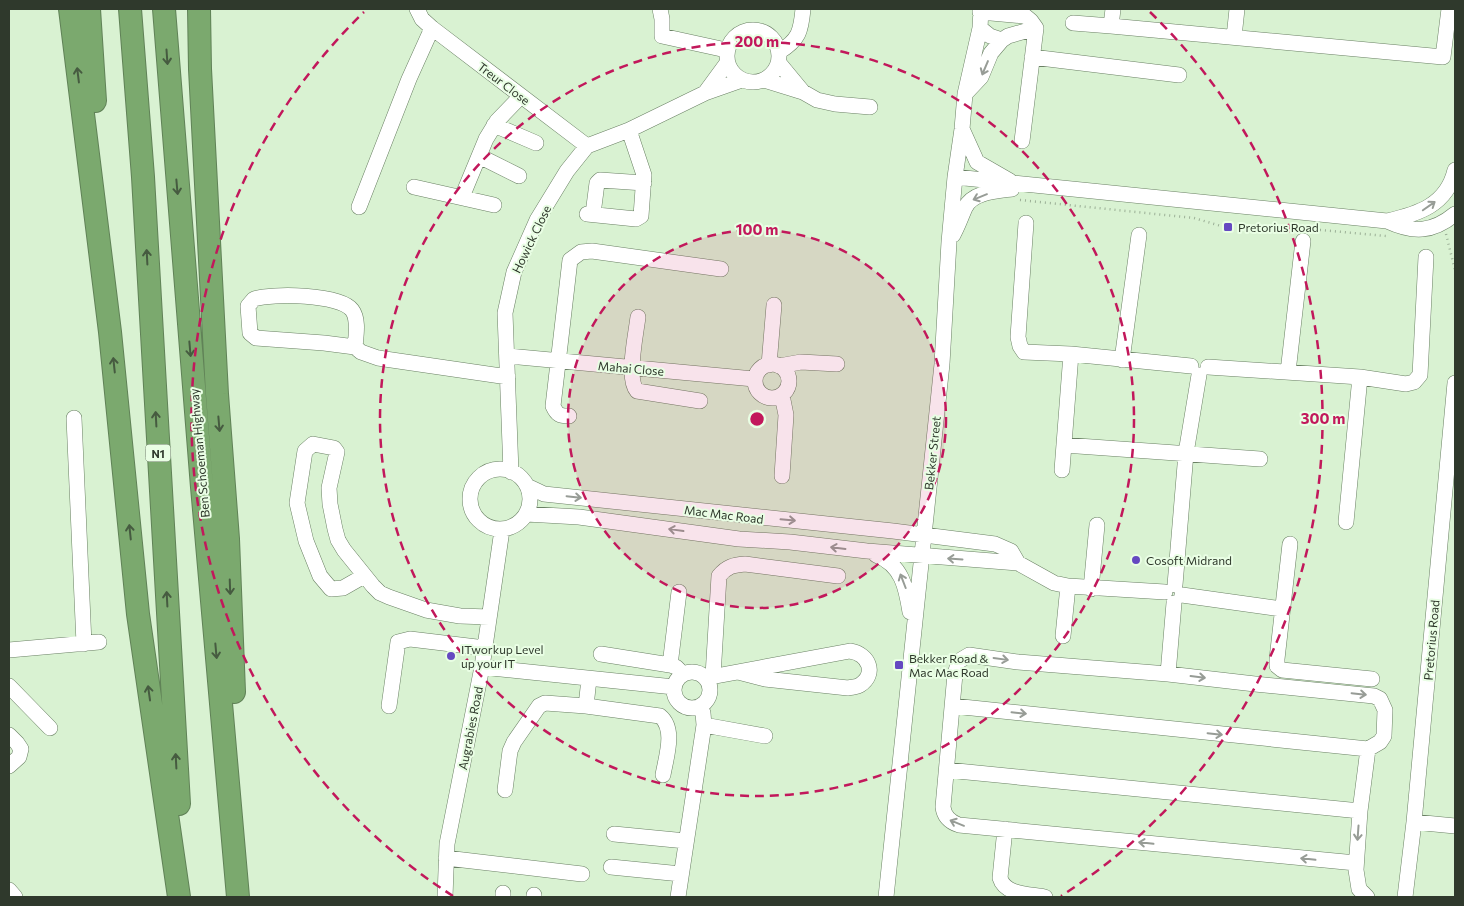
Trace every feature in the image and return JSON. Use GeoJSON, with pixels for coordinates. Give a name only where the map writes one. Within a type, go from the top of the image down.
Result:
{"type":"FeatureCollection","features":[{"type":"Feature","properties":{"kind":"highway"},"geometry":{"type":"LineString","coordinates":[[70,9],[110,332],[138,614],[179,897]]}},
{"type":"Feature","properties":{"kind":"highway"},"geometry":{"type":"LineString","coordinates":[[89,9],[110,332]]}},
{"type":"Feature","properties":{"kind":"highway","name":"N1"},"geometry":{"type":"LineString","coordinates":[[130,9],[143,177],[184,897]]}},
{"type":"Feature","properties":{"kind":"highway","name":"Ben Schoeman Highway"},"geometry":{"type":"LineString","coordinates":[[164,9],[201,478],[238,897]]}},
{"type":"Feature","properties":{"kind":"highway"},"geometry":{"type":"LineString","coordinates":[[187,9],[228,539],[242,897]]}},
{"type":"Feature","properties":{"kind":"highway"},"geometry":{"type":"LineString","coordinates":[[200,9],[200,68],[216,394]]}},
{"type":"Feature","properties":{"kind":"street"},"geometry":{"type":"LineString","coordinates":[[660,9],[662,36],[727,56]]}},
{"type":"Feature","properties":{"kind":"street"},"geometry":{"type":"LineString","coordinates":[[764,80],[773,73],[779,57],[796,39],[802,22],[802,9]]}},
{"type":"Feature","properties":{"kind":"street"},"geometry":{"type":"LineString","coordinates":[[1111,26],[1113,9]]}},
{"type":"Feature","properties":{"kind":"street"},"geometry":{"type":"LineString","coordinates":[[1234,37],[1237,9]]}},
{"type":"Feature","properties":{"kind":"street"},"geometry":{"type":"LineString","coordinates":[[1073,23],[1443,57],[1449,9]]}},
{"type":"Feature","properties":{"kind":"street"},"geometry":{"type":"LineString","coordinates":[[981,10],[1025,16],[1032,21],[1036,28],[1022,141]]}},
{"type":"Feature","properties":{"kind":"street","name":"Bekker Street"},"geometry":{"type":"LineString","coordinates":[[886,897],[942,364],[955,177],[965,94],[980,28],[981,10]]}},
{"type":"Feature","properties":{"kind":"street"},"geometry":{"type":"LineString","coordinates":[[359,207],[409,79],[424,19]]}},
{"type":"Feature","properties":{"kind":"street","name":"Treur Close"},"geometry":{"type":"LineString","coordinates":[[424,19],[587,146]]}},
{"type":"Feature","properties":{"kind":"street"},"geometry":{"type":"LineString","coordinates":[[980,28],[990,36],[1002,40]]}},
{"type":"Feature","properties":{"kind":"street"},"geometry":{"type":"LineString","coordinates":[[965,94],[981,77],[992,53],[1002,40],[1008,36],[1036,28]]}},
{"type":"Feature","properties":{"kind":"street"},"geometry":{"type":"LineString","coordinates":[[705,93],[727,56],[732,39],[742,31],[754,29],[766,32],[775,40],[779,57],[803,92]]}},
{"type":"Feature","properties":{"kind":"street"},"geometry":{"type":"LineString","coordinates":[[727,56],[733,74],[742,80],[753,82],[764,80],[803,92],[816,100],[834,104],[870,107]]}},
{"type":"Feature","properties":{"kind":"street"},"geometry":{"type":"LineString","coordinates":[[1032,57],[1179,75]]}},
{"type":"Feature","properties":{"kind":"street"},"geometry":{"type":"LineString","coordinates":[[587,146],[629,130],[705,93],[742,80]]}},
{"type":"Feature","properties":{"kind":"street"},"geometry":{"type":"LineString","coordinates":[[462,197],[478,156],[494,125],[521,96]]}},
{"type":"Feature","properties":{"kind":"street"},"geometry":{"type":"LineString","coordinates":[[494,125],[536,142]]}},
{"type":"Feature","properties":{"kind":"street"},"geometry":{"type":"LineString","coordinates":[[962,129],[977,162],[1020,184]]}},
{"type":"Feature","properties":{"kind":"street"},"geometry":{"type":"LineString","coordinates":[[629,130],[644,175],[644,183],[641,216],[639,218],[590,214],[597,183],[600,180],[644,183]]}},
{"type":"Feature","properties":{"kind":"street","name":"Howick Close"},"geometry":{"type":"LineString","coordinates":[[511,472],[505,314],[514,272],[537,220],[567,171],[587,146]]}},
{"type":"Feature","properties":{"kind":"street"},"geometry":{"type":"LineString","coordinates":[[478,156],[519,176]]}},
{"type":"Feature","properties":{"kind":"street"},"geometry":{"type":"LineString","coordinates":[[1389,229],[1426,209],[1438,199],[1448,189],[1455,170]]}},
{"type":"Feature","properties":{"kind":"street"},"geometry":{"type":"LineString","coordinates":[[955,177],[1389,229],[1416,230],[1438,224],[1455,214]]}},
{"type":"Feature","properties":{"kind":"street"},"geometry":{"type":"LineString","coordinates":[[949,242],[960,224],[966,207],[977,196],[1020,184]]}},
{"type":"Feature","properties":{"kind":"street"},"geometry":{"type":"LineString","coordinates":[[414,186],[494,205]]}},
{"type":"Feature","properties":{"kind":"street"},"geometry":{"type":"LineString","coordinates":[[1026,223],[1018,337],[1024,352],[1070,354],[1199,369],[1360,377],[1406,384],[1418,379],[1420,375],[1426,257]]}},
{"type":"Feature","properties":{"kind":"street"},"geometry":{"type":"LineString","coordinates":[[1288,372],[1304,233]]}},
{"type":"Feature","properties":{"kind":"street"},"geometry":{"type":"LineString","coordinates":[[1122,360],[1139,235]]}},
{"type":"Feature","properties":{"kind":"street"},"geometry":{"type":"LineString","coordinates":[[570,416],[560,416],[556,413],[553,406],[570,260],[574,256],[581,252],[607,252],[721,270]]}},
{"type":"Feature","properties":{"kind":"street"},"geometry":{"type":"LineString","coordinates":[[355,348],[356,318],[352,309],[340,302],[320,298],[274,295],[254,298],[248,306],[250,333],[256,338],[324,343],[355,348],[378,358],[508,376]]}},
{"type":"Feature","properties":{"kind":"street"},"geometry":{"type":"LineString","coordinates":[[774,305],[774,365]]}},
{"type":"Feature","properties":{"kind":"street"},"geometry":{"type":"LineString","coordinates":[[638,317],[632,368],[633,385],[638,391],[700,401]]}},
{"type":"Feature","properties":{"kind":"street"},"geometry":{"type":"LineString","coordinates":[[1062,470],[1070,354]]}},
{"type":"Feature","properties":{"kind":"street","name":"Mahai Close"},"geometry":{"type":"LineString","coordinates":[[508,356],[754,379]]}},
{"type":"Feature","properties":{"kind":"street"},"geometry":{"type":"LineString","coordinates":[[774,365],[785,370],[789,383],[782,395],[770,398],[763,396],[755,386],[754,379],[759,370],[774,365],[801,362],[837,364]]}},
{"type":"Feature","properties":{"kind":"street"},"geometry":{"type":"LineString","coordinates":[[1168,674],[1186,454],[1199,369]]}},
{"type":"Feature","properties":{"kind":"street"},"geometry":{"type":"LineString","coordinates":[[1346,522],[1360,377]]}},
{"type":"Feature","properties":{"kind":"street","name":"Pretorius Road"},"geometry":{"type":"LineString","coordinates":[[1405,897],[1414,822],[1455,383]]}},
{"type":"Feature","properties":{"kind":"street"},"geometry":{"type":"LineString","coordinates":[[782,395],[786,415],[782,476]]}},
{"type":"Feature","properties":{"kind":"street"},"geometry":{"type":"LineString","coordinates":[[9,650],[91,643],[74,418]]}},
{"type":"Feature","properties":{"kind":"street"},"geometry":{"type":"LineString","coordinates":[[364,576],[343,588],[331,589],[320,576],[306,541],[297,503],[305,451],[313,444],[334,448],[337,452],[329,488],[330,504],[338,540],[364,576],[380,593],[426,610],[460,616],[489,617]]}},
{"type":"Feature","properties":{"kind":"street"},"geometry":{"type":"LineString","coordinates":[[1064,445],[1260,459]]}},
{"type":"Feature","properties":{"kind":"street"},"geometry":{"type":"LineString","coordinates":[[494,470],[511,472],[522,478],[527,486],[530,505],[520,522],[512,528],[492,529],[483,525],[471,509],[472,489],[476,480],[484,474],[494,470]]}},
{"type":"Feature","properties":{"kind":"street","name":"Mac Mac Road"},"geometry":{"type":"LineString","coordinates":[[527,486],[544,494],[995,544],[1010,551],[1018,563]]}},
{"type":"Feature","properties":{"kind":"street","name":"Mac Mac Road"},"geometry":{"type":"LineString","coordinates":[[526,514],[579,518],[739,539],[1018,563]]}},
{"type":"Feature","properties":{"kind":"street"},"geometry":{"type":"LineString","coordinates":[[739,539],[742,516]]}},
{"type":"Feature","properties":{"kind":"street"},"geometry":{"type":"LineString","coordinates":[[1091,589],[1097,525]]}},
{"type":"Feature","properties":{"kind":"street","name":"Augrabies Road"},"geometry":{"type":"LineString","coordinates":[[445,897],[446,844],[482,667],[502,530]]}},
{"type":"Feature","properties":{"kind":"street"},"geometry":{"type":"LineString","coordinates":[[1290,544],[1276,659],[1279,668],[1282,670],[1372,678]]}},
{"type":"Feature","properties":{"kind":"street"},"geometry":{"type":"LineString","coordinates":[[866,551],[884,558],[900,573],[906,587],[913,628]]}},
{"type":"Feature","properties":{"kind":"street"},"geometry":{"type":"LineString","coordinates":[[1018,563],[1054,583],[1068,586],[1174,594],[1282,609]]}},
{"type":"Feature","properties":{"kind":"street"},"geometry":{"type":"LineString","coordinates":[[738,672],[765,680],[848,688],[859,686],[870,670],[866,658],[859,652],[850,651],[709,677],[691,672],[683,674],[677,679],[674,695],[678,702],[685,707],[692,708],[700,706],[706,700],[709,693],[709,677],[719,576],[724,569],[732,565],[745,564],[838,576]]}},
{"type":"Feature","properties":{"kind":"street"},"geometry":{"type":"LineString","coordinates":[[1063,636],[1068,586]]}},
{"type":"Feature","properties":{"kind":"street"},"geometry":{"type":"LineString","coordinates":[[670,664],[679,592]]}},
{"type":"Feature","properties":{"kind":"street"},"geometry":{"type":"LineString","coordinates":[[389,706],[398,642],[410,639],[485,648]]}},
{"type":"Feature","properties":{"kind":"street"},"geometry":{"type":"LineString","coordinates":[[601,654],[670,664],[683,674]]}},
{"type":"Feature","properties":{"kind":"street"},"geometry":{"type":"LineString","coordinates":[[953,706],[1368,750],[1380,742],[1384,736],[1385,710],[1380,699],[1374,696],[1168,674],[1018,662],[969,655],[962,658],[956,667],[954,682],[943,807],[944,814],[959,826],[1356,863]]}},
{"type":"Feature","properties":{"kind":"street"},"geometry":{"type":"LineString","coordinates":[[482,667],[674,687]]}},
{"type":"Feature","properties":{"kind":"street"},"geometry":{"type":"LineString","coordinates":[[586,706],[588,679]]}},
{"type":"Feature","properties":{"kind":"street"},"geometry":{"type":"LineString","coordinates":[[9,686],[50,728]]}},
{"type":"Feature","properties":{"kind":"street"},"geometry":{"type":"LineString","coordinates":[[505,790],[510,751],[514,742],[539,706],[546,703],[586,706],[660,716],[665,720],[668,727],[663,775]]}},
{"type":"Feature","properties":{"kind":"street"},"geometry":{"type":"LineString","coordinates":[[678,897],[704,725],[700,706]]}},
{"type":"Feature","properties":{"kind":"street"},"geometry":{"type":"LineString","coordinates":[[704,725],[766,736]]}},
{"type":"Feature","properties":{"kind":"street"},"geometry":{"type":"LineString","coordinates":[[9,736],[21,749],[19,757],[9,766]]}},
{"type":"Feature","properties":{"kind":"street"},"geometry":{"type":"LineString","coordinates":[[1367,897],[1359,889],[1356,863],[1360,811],[1368,750]]}},
{"type":"Feature","properties":{"kind":"street"},"geometry":{"type":"LineString","coordinates":[[946,770],[1360,811]]}},
{"type":"Feature","properties":{"kind":"street"},"geometry":{"type":"LineString","coordinates":[[1414,822],[1455,826]]}},
{"type":"Feature","properties":{"kind":"street"},"geometry":{"type":"LineString","coordinates":[[1005,829],[1001,880],[1006,888],[1018,895],[1045,897]]}},
{"type":"Feature","properties":{"kind":"street"},"geometry":{"type":"LineString","coordinates":[[614,834],[686,841]]}},
{"type":"Feature","properties":{"kind":"street"},"geometry":{"type":"LineString","coordinates":[[446,858],[582,874]]}},
{"type":"Feature","properties":{"kind":"street"},"geometry":{"type":"LineString","coordinates":[[611,867],[681,874]]}},
{"type":"Feature","properties":{"kind":"street"},"geometry":{"type":"LineString","coordinates":[[9,890],[15,897]]}},
{"type":"Feature","properties":{"kind":"path"},"geometry":{"type":"LineString","coordinates":[[1014,200],[1194,218],[1221,226],[1243,228],[1275,226],[1304,233],[1389,229]]}},
{"type":"Feature","properties":{"kind":"path"},"geometry":{"type":"LineString","coordinates":[[1441,233],[1446,233],[1455,270]]}},
{"type":"Feature","properties":{"kind":"place","name":"Pretorius Road"},"geometry":{"type":"Point","coordinates":[1228,227]}},
{"type":"Feature","properties":{"kind":"place","name":"Cosoft Midrand"},"geometry":{"type":"Point","coordinates":[1136,560]}},
{"type":"Feature","properties":{"kind":"place","name":"ITworkup Level up your IT"},"geometry":{"type":"Point","coordinates":[451,656]}},
{"type":"Feature","properties":{"kind":"place","name":"Bekker Road & Mac Mac Road"},"geometry":{"type":"Point","coordinates":[899,665]}}]}
